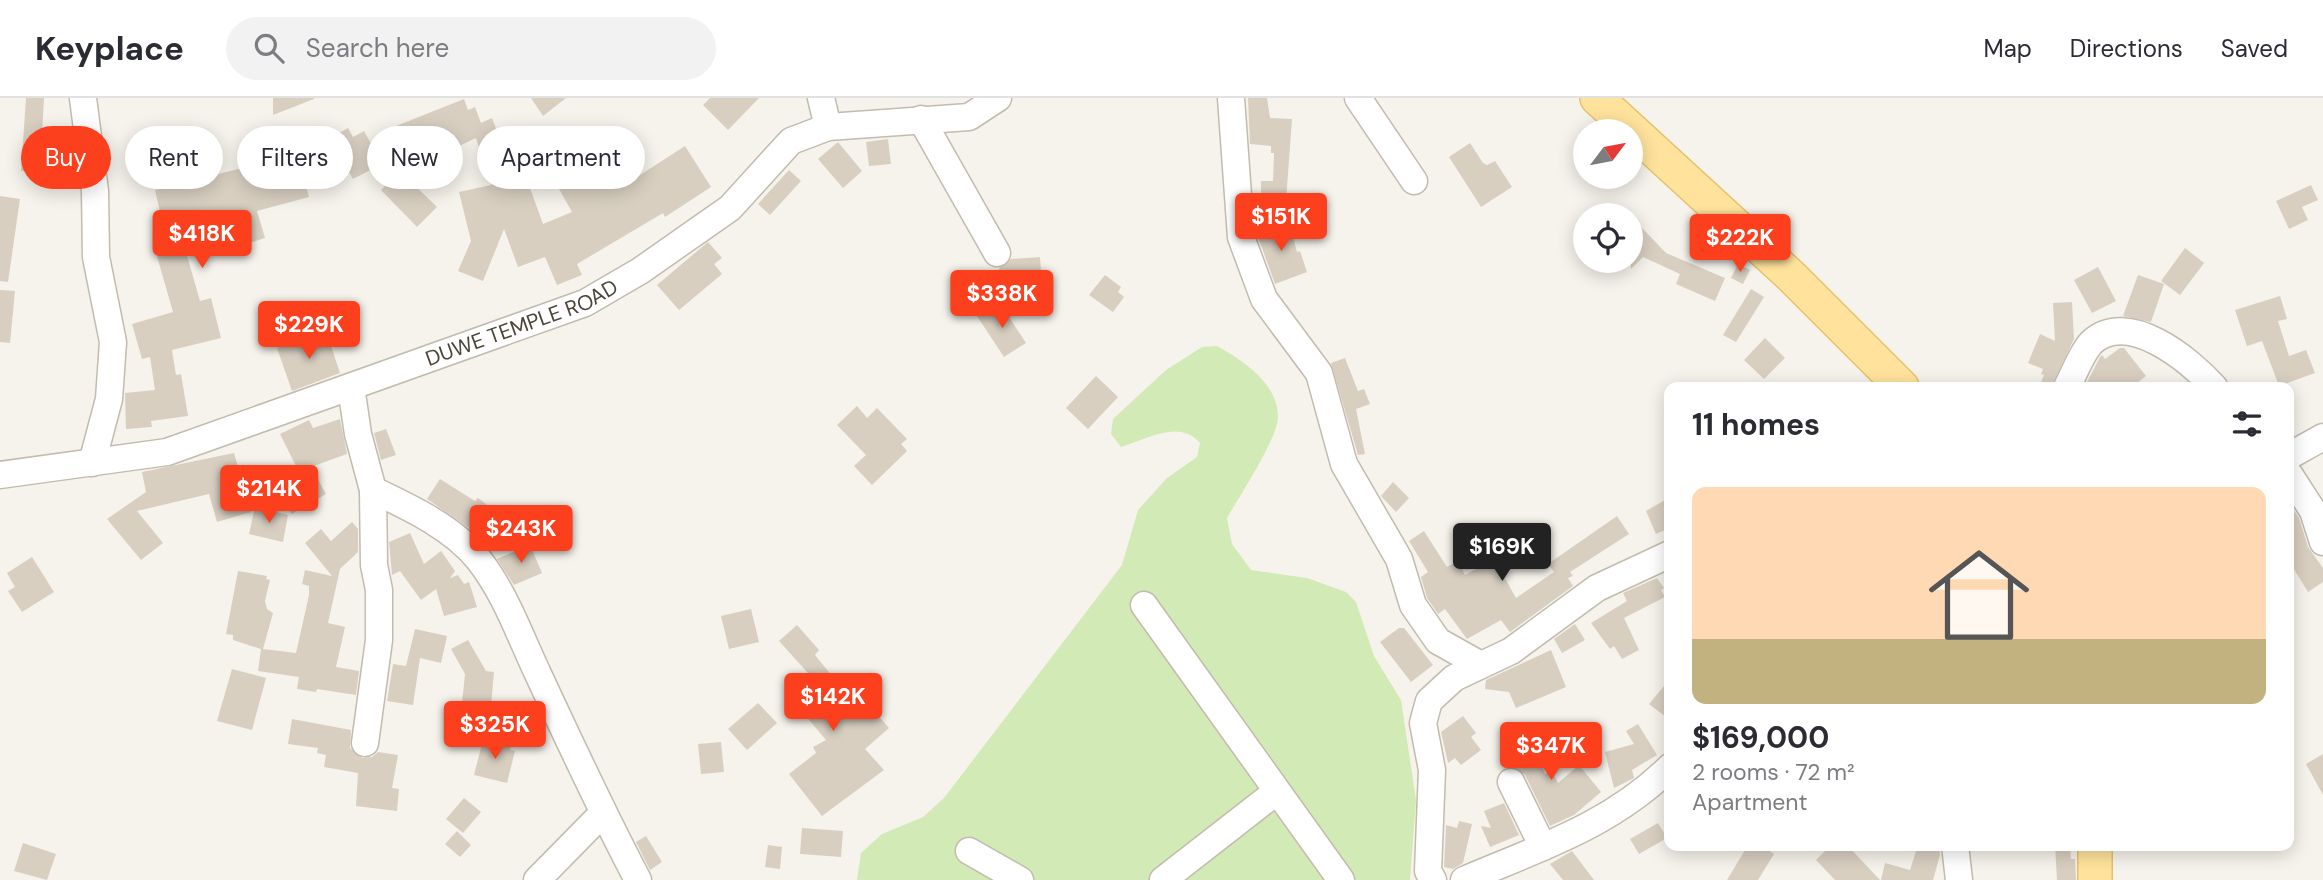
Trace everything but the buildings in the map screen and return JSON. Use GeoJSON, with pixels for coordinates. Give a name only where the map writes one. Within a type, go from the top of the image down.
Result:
{"type":"FeatureCollection","features":[{"type":"Feature","properties":{"kind":"main road"},"geometry":{"type":"LineString","coordinates":[[1597,98],[1791,276],[1897,382]]}},
{"type":"Feature","properties":{"kind":"main road"},"geometry":{"type":"LineString","coordinates":[[2095,851],[2095,880]]}},
{"type":"Feature","properties":{"kind":"street"},"geometry":{"type":"LineString","coordinates":[[83,98],[95,191],[96,257],[113,342],[109,399],[92,463]]}},
{"type":"Feature","properties":{"kind":"street"},"geometry":{"type":"LineString","coordinates":[[821,98],[828,128]]}},
{"type":"Feature","properties":{"kind":"street","name":"DUWE TEMPLE ROAD"},"geometry":{"type":"LineString","coordinates":[[0,475],[167,452],[585,303],[640,271],[730,208],[791,141],[828,128],[969,117],[998,98]]}},
{"type":"Feature","properties":{"kind":"street"},"geometry":{"type":"LineString","coordinates":[[1231,98],[1241,237],[1264,299],[1319,373],[1335,438],[1345,464],[1399,559],[1413,605],[1438,641],[1479,664]]}},
{"type":"Feature","properties":{"kind":"street"},"geometry":{"type":"LineString","coordinates":[[1358,98],[1414,181]]}},
{"type":"Feature","properties":{"kind":"street"},"geometry":{"type":"LineString","coordinates":[[921,119],[997,253]]}},
{"type":"Feature","properties":{"kind":"street"},"geometry":{"type":"LineString","coordinates":[[2070,382],[2091,343],[2111,333],[2135,332],[2175,350],[2209,382]]}},
{"type":"Feature","properties":{"kind":"street"},"geometry":{"type":"LineString","coordinates":[[351,387],[358,435],[373,490],[374,565],[379,590],[379,640],[365,743]]}},
{"type":"Feature","properties":{"kind":"street"},"geometry":{"type":"LineString","coordinates":[[2294,453],[2323,437]]}},
{"type":"Feature","properties":{"kind":"street"},"geometry":{"type":"LineString","coordinates":[[2294,482],[2313,511],[2323,542]]}},
{"type":"Feature","properties":{"kind":"street"},"geometry":{"type":"LineString","coordinates":[[373,490],[402,503],[455,537],[479,559],[505,604],[603,813],[638,880]]}},
{"type":"Feature","properties":{"kind":"street"},"geometry":{"type":"LineString","coordinates":[[1432,880],[1428,871],[1432,770],[1423,723],[1429,701],[1454,678],[1511,651],[1597,588],[1664,557]]}},
{"type":"Feature","properties":{"kind":"street"},"geometry":{"type":"LineString","coordinates":[[1144,606],[1341,880]]}},
{"type":"Feature","properties":{"kind":"street"},"geometry":{"type":"LineString","coordinates":[[1464,880],[1590,826],[1633,801],[1664,773]]}},
{"type":"Feature","properties":{"kind":"street"},"geometry":{"type":"LineString","coordinates":[[1511,782],[1543,847]]}},
{"type":"Feature","properties":{"kind":"street"},"geometry":{"type":"LineString","coordinates":[[1163,880],[1276,792]]}},
{"type":"Feature","properties":{"kind":"street"},"geometry":{"type":"LineString","coordinates":[[537,880],[603,813]]}},
{"type":"Feature","properties":{"kind":"street"},"geometry":{"type":"LineString","coordinates":[[969,851],[1020,880]]}},
{"type":"Feature","properties":{"kind":"street"},"geometry":{"type":"LineString","coordinates":[[1956,851],[1959,880]]}},
{"type":"Feature","properties":{"kind":"green space"},"geometry":{"type":"Polygon","coordinates":[[[1217,346],[1237,358],[1265,383],[1272,394],[1278,417],[1265,453],[1227,518],[1232,544],[1251,570],[1307,578],[1346,592],[1356,602],[1374,656],[1401,700],[1416,800],[1410,880],[857,880],[861,853],[882,834],[923,817],[944,798],[1122,565],[1138,510],[1167,478],[1197,457],[1200,443],[1183,432],[1163,433],[1121,447],[1111,434],[1113,419],[1166,370],[1202,347],[1217,346]]]}}]}
